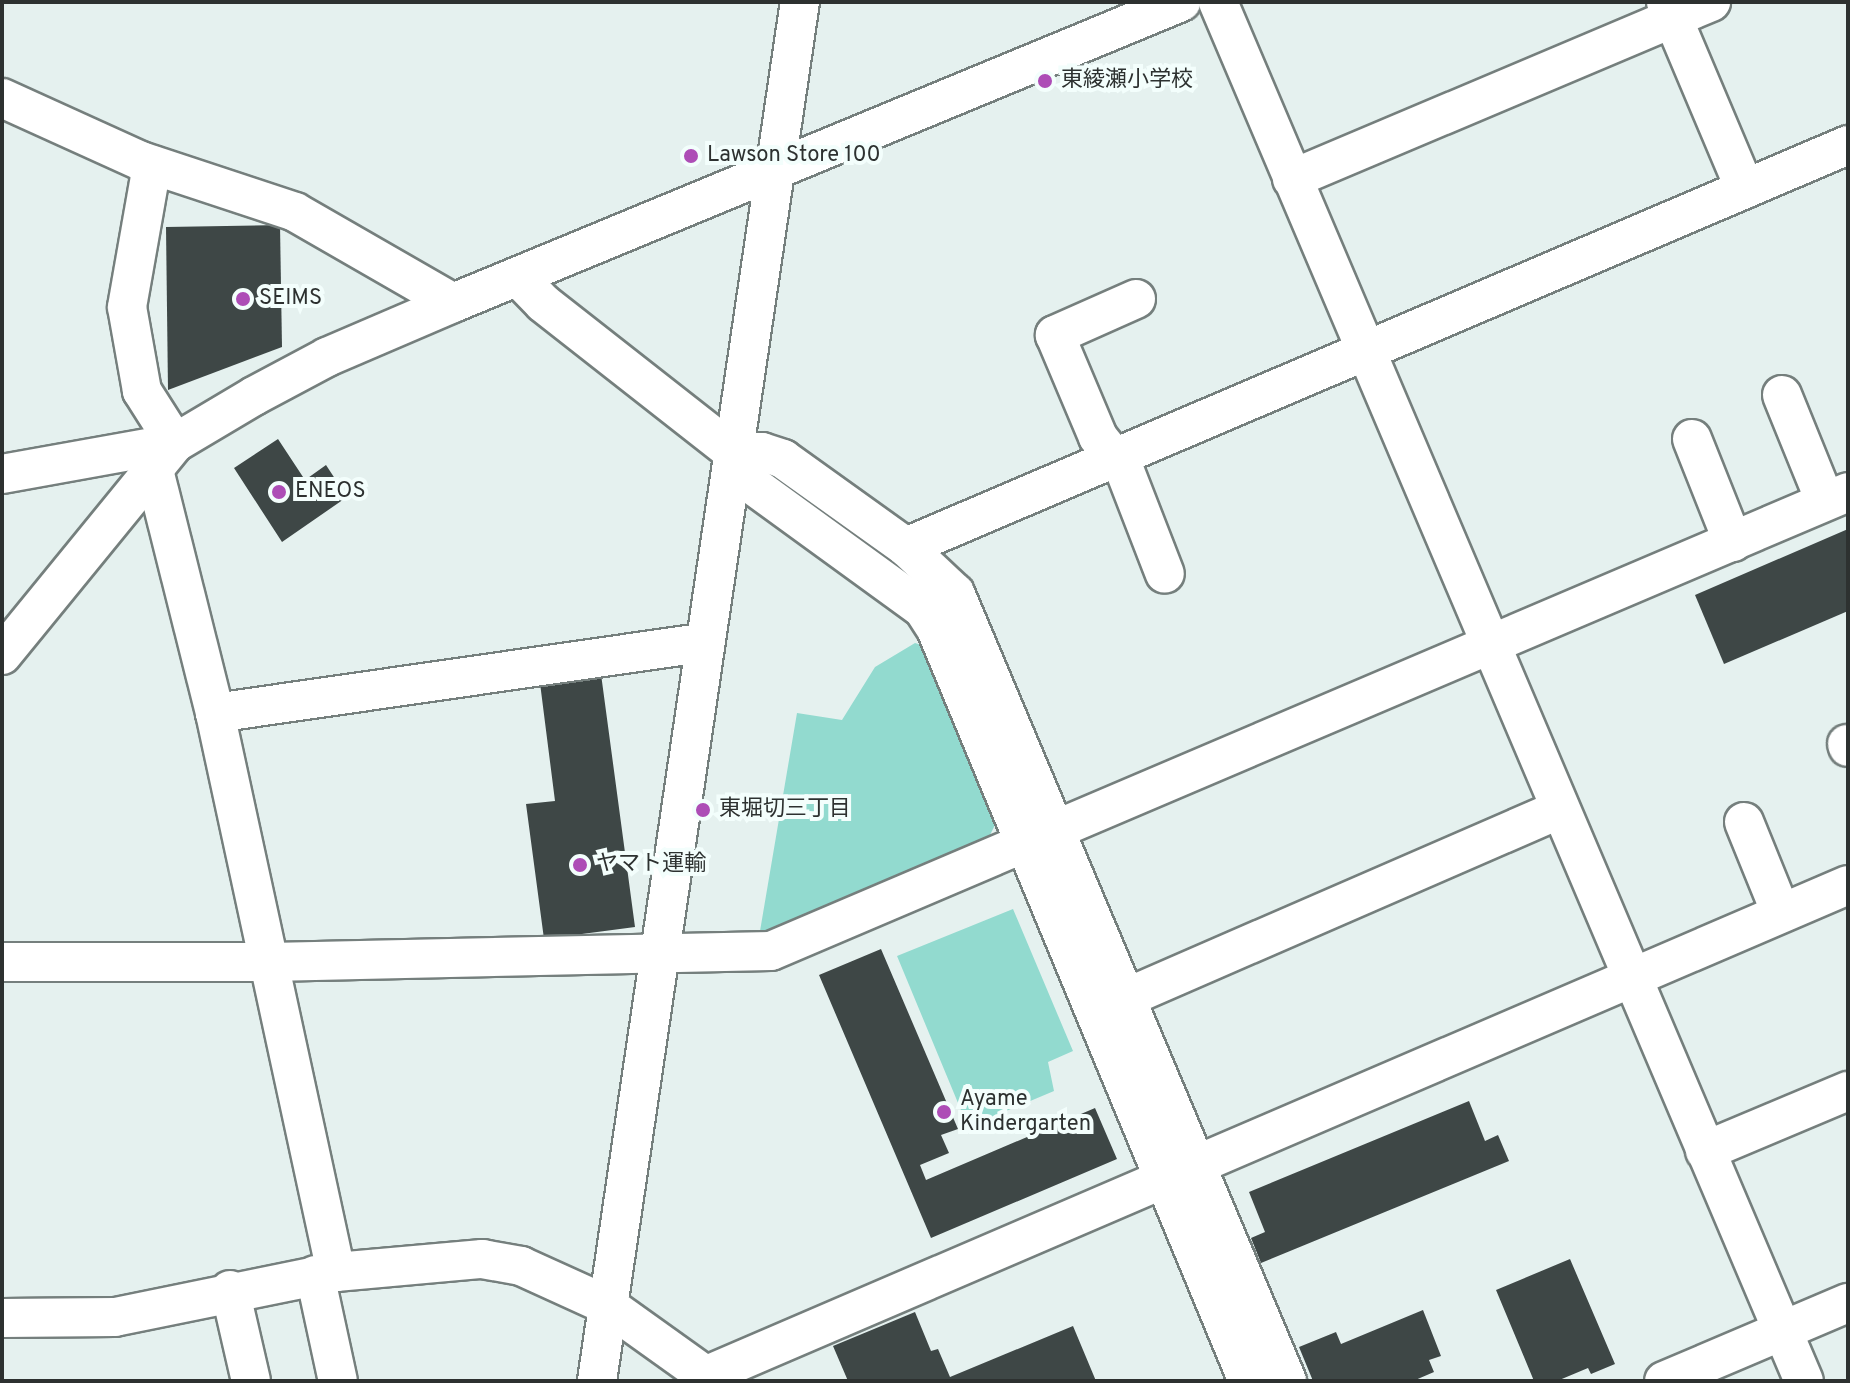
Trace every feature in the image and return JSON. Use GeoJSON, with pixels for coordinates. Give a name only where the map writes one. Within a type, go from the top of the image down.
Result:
{"type":"FeatureCollection","features":[{"type":"Feature","properties":{"kind":"street"},"geometry":{"type":"LineString","coordinates":[[597,1381],[800,2]]}},
{"type":"Feature","properties":{"kind":"street"},"geometry":{"type":"LineString","coordinates":[[2,655],[164,457],[327,357],[1181,2]]}},
{"type":"Feature","properties":{"kind":"street"},"geometry":{"type":"LineString","coordinates":[[1218,2],[1557,810],[1804,1381]]}},
{"type":"Feature","properties":{"kind":"street"},"geometry":{"type":"LineString","coordinates":[[1292,179],[1669,10],[1711,2]]}},
{"type":"Feature","properties":{"kind":"street"},"geometry":{"type":"LineString","coordinates":[[1669,10],[1745,189]]}},
{"type":"Feature","properties":{"kind":"street"},"geometry":{"type":"LineString","coordinates":[[2,98],[152,165],[295,212],[453,303]]}},
{"type":"Feature","properties":{"kind":"street"},"geometry":{"type":"LineString","coordinates":[[906,547],[1848,145]]}},
{"type":"Feature","properties":{"kind":"street"},"geometry":{"type":"LineString","coordinates":[[152,165],[127,307],[142,391],[164,457],[215,713],[270,962],[326,1273],[338,1381]]}},
{"type":"Feature","properties":{"kind":"street"},"geometry":{"type":"LineString","coordinates":[[518,277],[543,303],[733,452],[751,484],[923,609],[936,629],[1022,844],[1110,1004]]}},
{"type":"Feature","properties":{"kind":"street"},"geometry":{"type":"LineString","coordinates":[[1136,299],[1055,335],[1112,458],[1125,471],[1165,574]]}},
{"type":"Feature","properties":{"kind":"street"},"geometry":{"type":"LineString","coordinates":[[2,962],[270,962],[771,951],[1837,497],[1782,395]]}},
{"type":"Feature","properties":{"kind":"street"},"geometry":{"type":"LineString","coordinates":[[1692,439],[1733,542]]}},
{"type":"Feature","properties":{"kind":"street"},"geometry":{"type":"LineString","coordinates":[[733,452],[762,452],[783,459],[906,547],[955,593],[1058,829],[1110,1004],[1179,1171],[1248,1381]]}},
{"type":"Feature","properties":{"kind":"street"},"geometry":{"type":"LineString","coordinates":[[2,474],[164,457]]}},
{"type":"Feature","properties":{"kind":"street"},"geometry":{"type":"LineString","coordinates":[[215,713],[705,642]]}},
{"type":"Feature","properties":{"kind":"street"},"geometry":{"type":"LineString","coordinates":[[1110,1004],[1557,810]]}},
{"type":"Feature","properties":{"kind":"street"},"geometry":{"type":"LineString","coordinates":[[1744,822],[1781,913]]}},
{"type":"Feature","properties":{"kind":"street"},"geometry":{"type":"LineString","coordinates":[[2,1318],[115,1317],[230,1290],[326,1273],[482,1259],[535,1271],[607,1305],[709,1379],[1179,1171],[1848,885]]}},
{"type":"Feature","properties":{"kind":"street"},"geometry":{"type":"LineString","coordinates":[[1705,1151],[1848,1091]]}},
{"type":"Feature","properties":{"kind":"street"},"geometry":{"type":"LineString","coordinates":[[1179,1171],[1287,1381]]}},
{"type":"Feature","properties":{"kind":"street"},"geometry":{"type":"LineString","coordinates":[[230,1290],[251,1381]]}},
{"type":"Feature","properties":{"kind":"street"},"geometry":{"type":"LineString","coordinates":[[1664,1381],[1848,1303]]}},
{"type":"Feature","properties":{"kind":"green space"},"geometry":{"type":"Polygon","coordinates":[[[915,643],[931,648],[999,817],[988,839],[797,918],[795,925],[772,934],[760,931],[797,713],[842,720],[875,667],[915,643]]]}},
{"type":"Feature","properties":{"kind":"green space"},"geometry":{"type":"Polygon","coordinates":[[[1013,909],[1073,1051],[1048,1062],[1054,1091],[968,1127],[897,956],[1013,909]]]}},
{"type":"Feature","properties":{"kind":"building"},"geometry":{"type":"Polygon","coordinates":[[[280,225],[282,347],[168,390],[166,227],[280,225]]]}},
{"type":"Feature","properties":{"kind":"building"},"geometry":{"type":"Polygon","coordinates":[[[278,439],[305,480],[326,465],[347,497],[282,542],[234,468],[278,439]]]}},
{"type":"Feature","properties":{"kind":"building"},"geometry":{"type":"Polygon","coordinates":[[[1848,529],[1848,611],[1724,664],[1695,595],[1848,529]]]}},
{"type":"Feature","properties":{"kind":"building","name":"ヤマト運輸"},"geometry":{"type":"Polygon","coordinates":[[[601,674],[635,927],[544,939],[526,804],[555,801],[540,683],[601,674]]]}},
{"type":"Feature","properties":{"kind":"building"},"geometry":{"type":"Polygon","coordinates":[[[881,949],[958,1129],[941,1135],[949,1153],[920,1165],[926,1180],[1095,1108],[1117,1159],[931,1238],[819,975],[881,949]]]}},
{"type":"Feature","properties":{"kind":"building"},"geometry":{"type":"Polygon","coordinates":[[[1469,1101],[1485,1141],[1498,1135],[1509,1161],[1261,1263],[1251,1238],[1265,1232],[1249,1192],[1469,1101]]]}},
{"type":"Feature","properties":{"kind":"building"},"geometry":{"type":"Polygon","coordinates":[[[1570,1259],[1615,1364],[1591,1374],[1588,1368],[1557,1381],[1534,1381],[1496,1290],[1570,1259]]]}},
{"type":"Feature","properties":{"kind":"building"},"geometry":{"type":"Polygon","coordinates":[[[1423,1310],[1441,1356],[1429,1360],[1434,1372],[1413,1381],[1313,1381],[1299,1347],[1336,1332],[1341,1344],[1423,1310]]]}},
{"type":"Feature","properties":{"kind":"building"},"geometry":{"type":"Polygon","coordinates":[[[915,1312],[931,1351],[938,1349],[950,1377],[1073,1326],[1096,1381],[848,1381],[833,1346],[915,1312]]]}},
{"type":"Feature","properties":{"kind":"place","name":"東綾瀬小学校"},"geometry":{"type":"Point","coordinates":[1045,81]}},
{"type":"Feature","properties":{"kind":"place","name":"Lawson Store 100"},"geometry":{"type":"Point","coordinates":[691,156]}},
{"type":"Feature","properties":{"kind":"place","name":"SEIMS"},"geometry":{"type":"Point","coordinates":[243,299]}},
{"type":"Feature","properties":{"kind":"place","name":"ENEOS"},"geometry":{"type":"Point","coordinates":[279,492]}},
{"type":"Feature","properties":{"kind":"place","name":"東堀切三丁目"},"geometry":{"type":"Point","coordinates":[703,810]}},
{"type":"Feature","properties":{"kind":"place","name":"ヤマト運輸"},"geometry":{"type":"Point","coordinates":[580,865]}},
{"type":"Feature","properties":{"kind":"place","name":"Ayame Kindergarten"},"geometry":{"type":"Point","coordinates":[944,1112]}}]}
